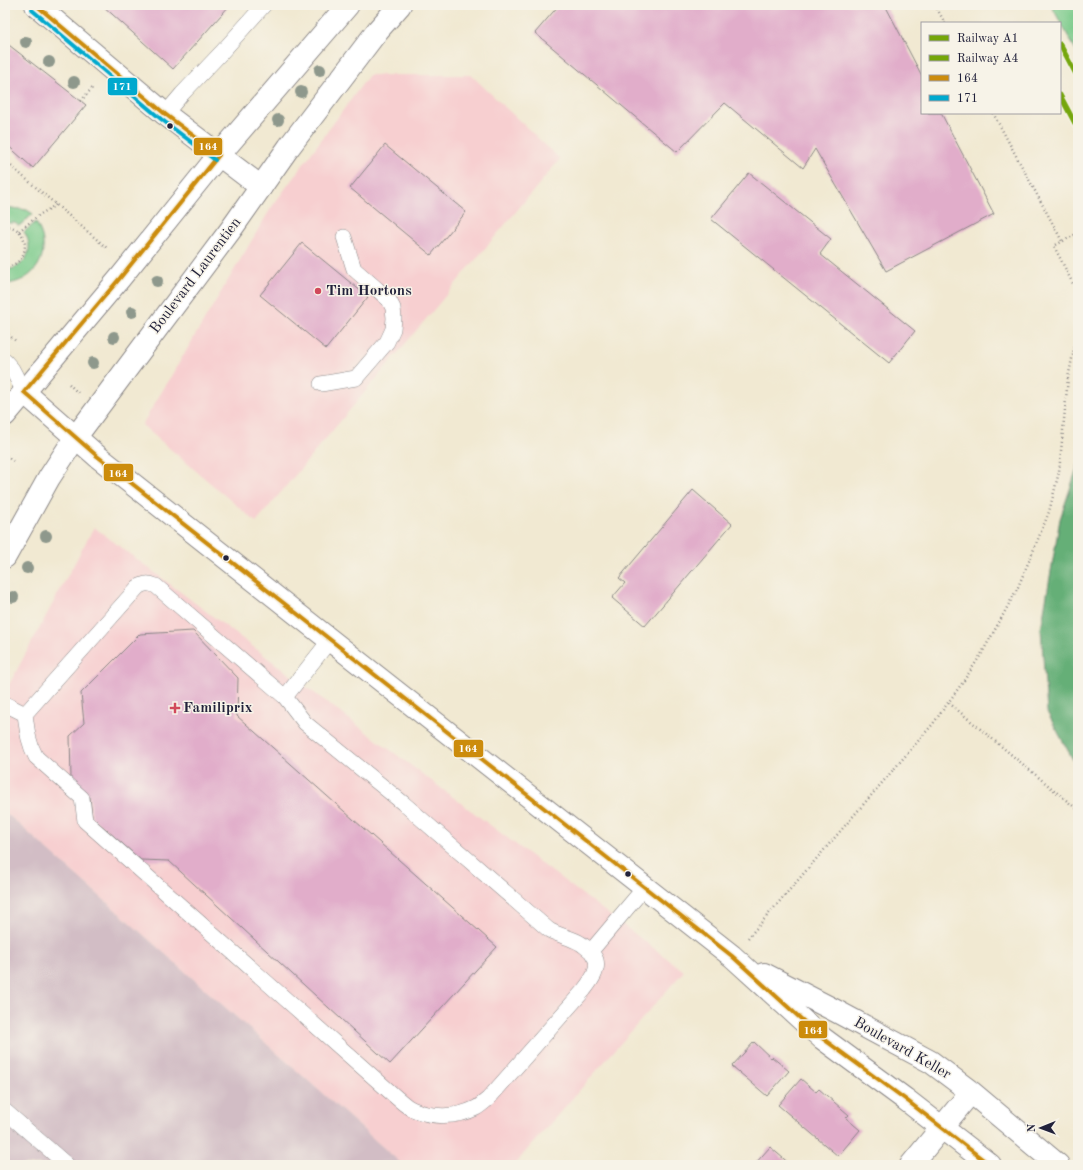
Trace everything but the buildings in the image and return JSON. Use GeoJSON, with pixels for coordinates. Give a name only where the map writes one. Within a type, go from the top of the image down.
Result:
{"type":"FeatureCollection","features":[{"type":"Feature","properties":{"kind":"street"},"geometry":{"type":"LineString","coordinates":[[36,5],[165,114],[260,187]]}},
{"type":"Feature","properties":{"kind":"street"},"geometry":{"type":"LineString","coordinates":[[5,415],[120,278],[219,156],[348,5]]}},
{"type":"Feature","properties":{"kind":"street","name":"Boulevard Laurentien"},"geometry":{"type":"LineString","coordinates":[[5,557],[49,478],[75,438],[227,234],[260,187],[378,30],[400,5]]}},
{"type":"Feature","properties":{"kind":"street","name":"Boulevard Keller"},"geometry":{"type":"LineString","coordinates":[[24,392],[75,438],[732,956],[822,1038],[905,1098],[990,1165]]}},
{"type":"Feature","properties":{"kind":"street","name":"Boulevard Keller"},"geometry":{"type":"LineString","coordinates":[[732,956],[783,985],[911,1051],[944,1071],[1058,1165]]}},
{"type":"Feature","properties":{"kind":"street"},"geometry":{"type":"LineString","coordinates":[[911,1165],[971,1092]]}},
{"type":"Feature","properties":{"kind":"lane"},"geometry":{"type":"LineString","coordinates":[[165,114],[264,5]]}},
{"type":"Feature","properties":{"kind":"lane"},"geometry":{"type":"LineString","coordinates":[[321,384],[356,378],[387,342],[393,328],[393,308],[389,300],[354,269],[344,237]]}},
{"type":"Feature","properties":{"kind":"lane"},"geometry":{"type":"LineString","coordinates":[[5,361],[12,369],[24,392]]}},
{"type":"Feature","properties":{"kind":"lane"},"geometry":{"type":"LineString","coordinates":[[144,583],[150,583],[156,586],[284,697],[305,723],[403,802],[549,930],[559,936],[571,939],[591,951],[596,961],[596,969],[593,979],[488,1099],[476,1108],[461,1113],[443,1116],[427,1114],[411,1109],[85,821],[82,798],[36,757],[31,749],[27,736],[25,714],[133,593],[144,583]]}},
{"type":"Feature","properties":{"kind":"lane"},"geometry":{"type":"LineString","coordinates":[[284,697],[330,640]]}},
{"type":"Feature","properties":{"kind":"lane"},"geometry":{"type":"LineString","coordinates":[[5,704],[25,714]]}},
{"type":"Feature","properties":{"kind":"lane"},"geometry":{"type":"LineString","coordinates":[[591,951],[644,888]]}},
{"type":"Feature","properties":{"kind":"lane"},"geometry":{"type":"LineString","coordinates":[[5,1111],[67,1165]]}},
{"type":"Feature","properties":{"kind":"path"},"geometry":{"type":"LineString","coordinates":[[935,5],[944,22]]}},
{"type":"Feature","properties":{"kind":"path"},"geometry":{"type":"LineString","coordinates":[[81,101],[92,87]]}},
{"type":"Feature","properties":{"kind":"path"},"geometry":{"type":"LineString","coordinates":[[994,114],[1062,241]]}},
{"type":"Feature","properties":{"kind":"path"},"geometry":{"type":"LineString","coordinates":[[5,161],[108,249]]}},
{"type":"Feature","properties":{"kind":"path"},"geometry":{"type":"LineString","coordinates":[[19,231],[34,218],[56,205]]}},
{"type":"Feature","properties":{"kind":"path"},"geometry":{"type":"LineString","coordinates":[[5,226],[13,227],[19,231],[25,242],[20,260],[14,265],[5,267]]}},
{"type":"Feature","properties":{"kind":"path"},"geometry":{"type":"LineString","coordinates":[[1078,233],[1054,246],[1078,294]]}},
{"type":"Feature","properties":{"kind":"path"},"geometry":{"type":"LineString","coordinates":[[20,260],[23,263]]}},
{"type":"Feature","properties":{"kind":"path"},"geometry":{"type":"LineString","coordinates":[[752,933],[932,725],[982,653],[1002,617],[1018,587],[1049,512],[1059,472],[1068,378],[1078,330]]}},
{"type":"Feature","properties":{"kind":"path"},"geometry":{"type":"LineString","coordinates":[[69,384],[82,396]]}},
{"type":"Feature","properties":{"kind":"path"},"geometry":{"type":"LineString","coordinates":[[6,456],[13,461]]}},
{"type":"Feature","properties":{"kind":"path"},"geometry":{"type":"LineString","coordinates":[[949,702],[1078,810]]}},
{"type":"Feature","properties":{"kind":"shaded area"},"geometry":{"type":"Polygon","coordinates":[[[369,75],[471,75],[560,159],[256,522],[142,425],[271,208],[369,75]]]}},
{"type":"Feature","properties":{"kind":"shaded area"},"geometry":{"type":"Polygon","coordinates":[[[94,527],[684,971],[514,1165],[403,1165],[5,812],[5,692],[94,527]]]}},
{"type":"Feature","properties":{"kind":"shaded area"},"geometry":{"type":"Polygon","coordinates":[[[5,812],[403,1165],[5,1165],[5,812]]]}},
{"type":"Feature","properties":{"kind":"green space"},"geometry":{"type":"Polygon","coordinates":[[[1051,5],[1078,5],[1078,54],[1061,22],[1051,5]]]}},
{"type":"Feature","properties":{"kind":"green space"},"geometry":{"type":"Polygon","coordinates":[[[5,207],[27,210],[33,214],[19,226],[15,223],[5,223],[5,207]]]}},
{"type":"Feature","properties":{"kind":"green space"},"geometry":{"type":"Polygon","coordinates":[[[36,222],[43,240],[43,251],[38,266],[27,277],[13,283],[5,284],[5,270],[18,266],[23,262],[29,251],[29,245],[24,232],[36,222]]]}},
{"type":"Feature","properties":{"kind":"green space"},"geometry":{"type":"Polygon","coordinates":[[[1078,465],[1078,769],[1047,712],[1041,629],[1060,519],[1078,465]]]}},
{"type":"Feature","properties":{"kind":"rail line","name":"A1"},"geometry":{"type":"LineString","coordinates":[[1061,46],[1078,78]]}},
{"type":"Feature","properties":{"kind":"rail line","name":"A4"},"geometry":{"type":"LineString","coordinates":[[1061,97],[1078,129]]}},
{"type":"Feature","properties":{"kind":"transit line","name":"164"},"geometry":{"type":"LineString","coordinates":[[36,5],[165,114],[219,155],[120,278],[24,392],[97,456],[732,956],[822,1038],[905,1099],[990,1165]]}},
{"type":"Feature","properties":{"kind":"transit line","name":"171"},"geometry":{"type":"LineString","coordinates":[[32,10],[161,119],[215,160]]}},
{"type":"Feature","properties":{"kind":"place","name":"Tim Hortons"},"geometry":{"type":"Point","coordinates":[318,291]}},
{"type":"Feature","properties":{"kind":"place","name":"Familiprix"},"geometry":{"type":"Point","coordinates":[175,708]}}]}
